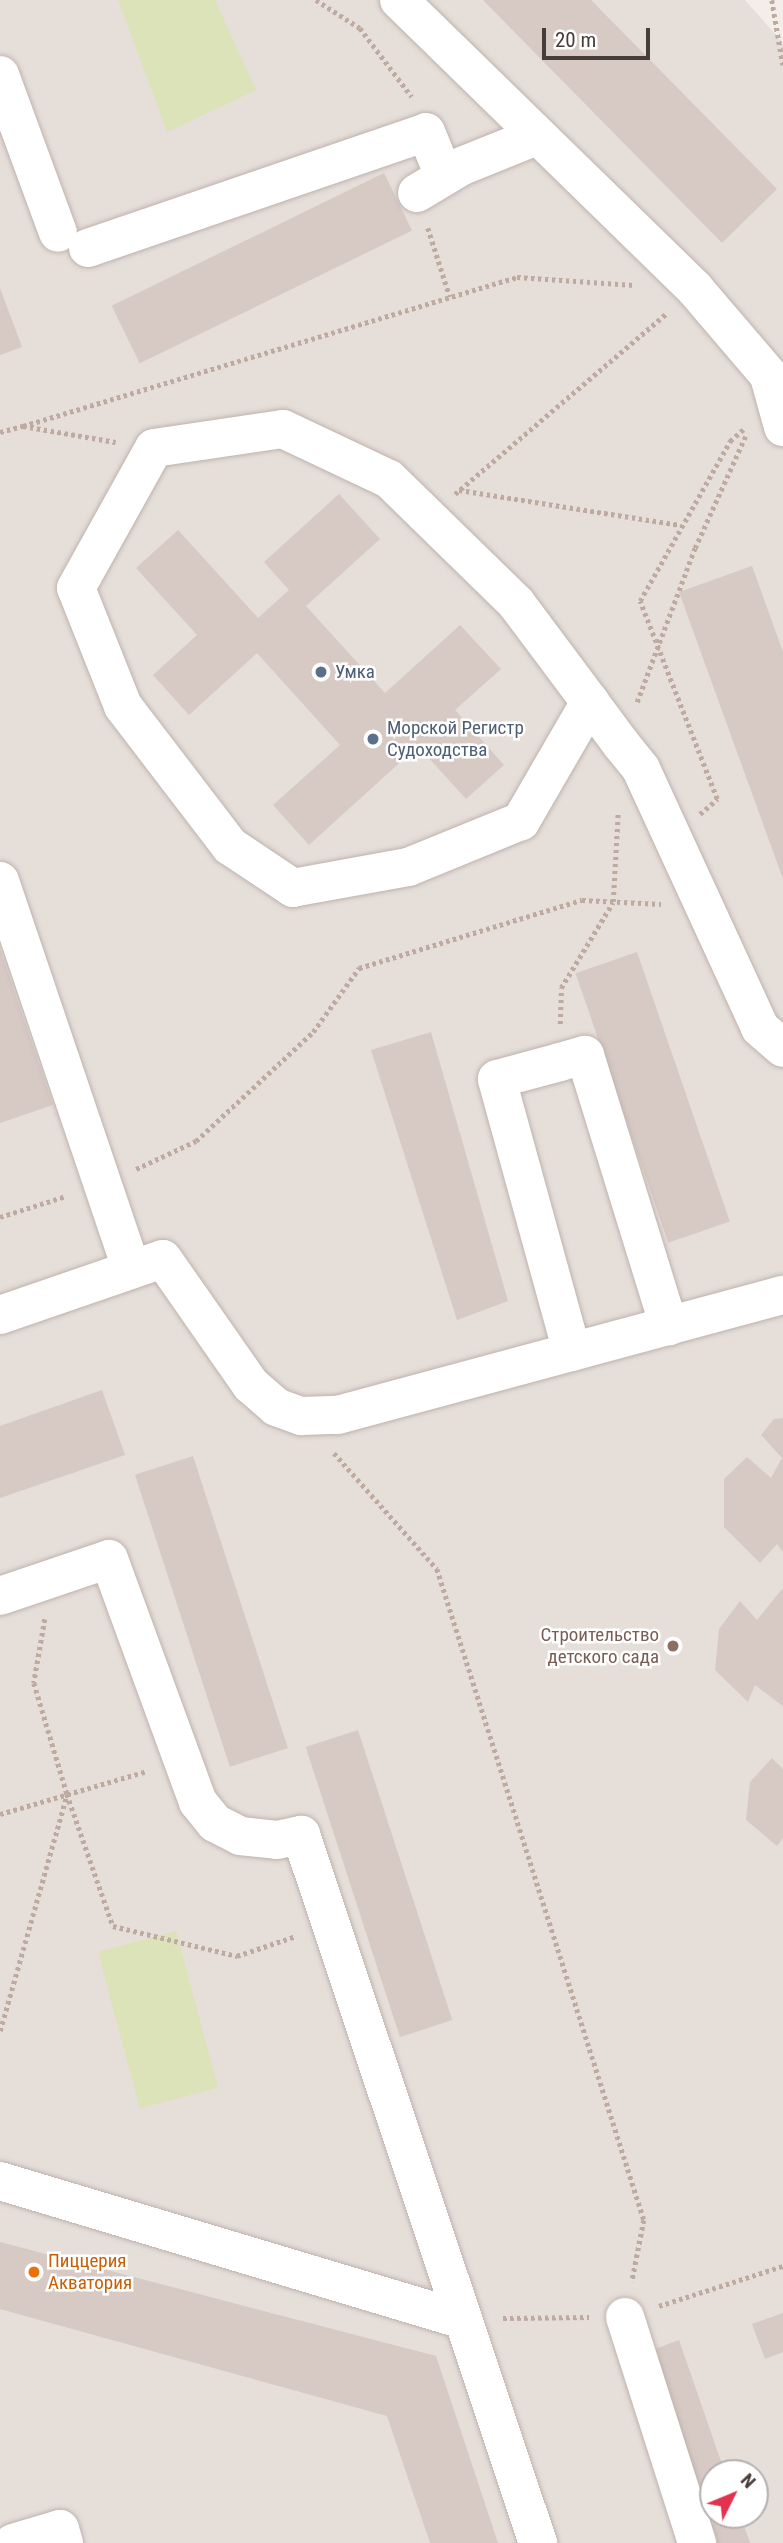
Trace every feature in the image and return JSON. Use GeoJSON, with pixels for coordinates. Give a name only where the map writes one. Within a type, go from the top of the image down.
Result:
{"type":"FeatureCollection","features":[{"type":"Feature","properties":{"kind":"street"},"geometry":{"type":"LineString","coordinates":[[399,0],[534,137],[695,289],[779,380],[767,424]]}},
{"type":"Feature","properties":{"kind":"street"},"geometry":{"type":"LineString","coordinates":[[0,75],[73,241],[426,132],[431,184],[534,137]]}},
{"type":"Feature","properties":{"kind":"street"},"geometry":{"type":"LineString","coordinates":[[590,702],[521,821],[408,867],[293,888],[230,846],[123,706],[76,588],[154,449],[283,429],[438,503],[516,603],[641,769],[760,1028],[783,1048]]}},
{"type":"Feature","properties":{"kind":"street"},"geometry":{"type":"LineString","coordinates":[[0,881],[131,1269]]}},
{"type":"Feature","properties":{"kind":"street"},"geometry":{"type":"LineString","coordinates":[[572,1352],[497,1079],[585,1055],[669,1326]]}},
{"type":"Feature","properties":{"kind":"street"},"geometry":{"type":"LineString","coordinates":[[0,1315],[163,1259],[251,1385],[276,1407],[301,1416],[338,1415],[783,1294]]}},
{"type":"Feature","properties":{"kind":"street"},"geometry":{"type":"LineString","coordinates":[[0,1596],[109,1559],[198,1802],[215,1823],[240,1836],[277,1840],[301,1835],[460,2319],[538,2543]]}},
{"type":"Feature","properties":{"kind":"street"},"geometry":{"type":"LineString","coordinates":[[0,2181],[460,2319]]}},
{"type":"Feature","properties":{"kind":"street"},"geometry":{"type":"LineString","coordinates":[[625,2317],[697,2543]]}},
{"type":"Feature","properties":{"kind":"street"},"geometry":{"type":"LineString","coordinates":[[13,2543],[60,2529],[64,2543]]}},
{"type":"Feature","properties":{"kind":"path"},"geometry":{"type":"LineString","coordinates":[[316,0],[360,29],[418,104]]}},
{"type":"Feature","properties":{"kind":"path"},"geometry":{"type":"LineString","coordinates":[[772,0],[783,65]]}},
{"type":"Feature","properties":{"kind":"path"},"geometry":{"type":"LineString","coordinates":[[431,184],[450,297]]}},
{"type":"Feature","properties":{"kind":"path"},"geometry":{"type":"LineString","coordinates":[[0,432],[517,276],[695,289]]}},
{"type":"Feature","properties":{"kind":"path"},"geometry":{"type":"LineString","coordinates":[[438,503],[460,490],[695,289]]}},
{"type":"Feature","properties":{"kind":"path"},"geometry":{"type":"LineString","coordinates":[[672,838],[717,799],[640,601],[680,525],[730,441],[767,424]]}},
{"type":"Feature","properties":{"kind":"path"},"geometry":{"type":"LineString","coordinates":[[23,426],[154,449]]}},
{"type":"Feature","properties":{"kind":"path"},"geometry":{"type":"LineString","coordinates":[[438,503],[460,490],[680,525]]}},
{"type":"Feature","properties":{"kind":"path"},"geometry":{"type":"LineString","coordinates":[[0,1217],[102,1185],[196,1142],[313,1032],[359,968],[582,900],[704,907]]}},
{"type":"Feature","properties":{"kind":"path"},"geometry":{"type":"LineString","coordinates":[[301,1416],[437,1569],[645,2220],[625,2317]]}},
{"type":"Feature","properties":{"kind":"path"},"geometry":{"type":"LineString","coordinates":[[51,1579],[34,1683],[67,1794],[113,1926],[237,1956],[330,1925]]}},
{"type":"Feature","properties":{"kind":"path"},"geometry":{"type":"LineString","coordinates":[[0,1814],[183,1760]]}},
{"type":"Feature","properties":{"kind":"path"},"geometry":{"type":"LineString","coordinates":[[0,2031],[67,1794]]}},
{"type":"Feature","properties":{"kind":"shaded area"},"geometry":{"type":"Polygon","coordinates":[[[0,0],[745,0],[783,43],[783,2543],[0,2543],[0,0]]]}},
{"type":"Feature","properties":{"kind":"green space"},"geometry":{"type":"Polygon","coordinates":[[[118,0],[215,0],[256,90],[167,132],[118,0]]]}},
{"type":"Feature","properties":{"kind":"green space"},"geometry":{"type":"Polygon","coordinates":[[[176,1931],[218,2087],[140,2108],[98,1952],[176,1931]]]}},
{"type":"Feature","properties":{"kind":"building"},"geometry":{"type":"Polygon","coordinates":[[[483,0],[591,0],[777,189],[722,243],[483,0]]]}},
{"type":"Feature","properties":{"kind":"building"},"geometry":{"type":"Polygon","coordinates":[[[384,173],[412,231],[140,363],[112,306],[384,173]]]}},
{"type":"Feature","properties":{"kind":"building"},"geometry":{"type":"Polygon","coordinates":[[[0,288],[22,347],[0,355],[0,288]]]}},
{"type":"Feature","properties":{"kind":"building","name":"Умка"},"geometry":{"type":"Polygon","coordinates":[[[339,494],[380,539],[306,606],[385,693],[460,625],[501,669],[455,710],[504,765],[466,799],[418,746],[309,845],[273,805],[340,745],[257,653],[189,715],[153,675],[197,635],[136,568],[178,530],[258,618],[289,590],[264,562],[339,494]]]}},
{"type":"Feature","properties":{"kind":"building"},"geometry":{"type":"Polygon","coordinates":[[[752,566],[783,652],[783,879],[679,592],[752,566]]]}},
{"type":"Feature","properties":{"kind":"building"},"geometry":{"type":"Polygon","coordinates":[[[0,949],[53,1105],[0,1123],[0,949]]]}},
{"type":"Feature","properties":{"kind":"building"},"geometry":{"type":"Polygon","coordinates":[[[637,952],[730,1221],[668,1243],[576,973],[637,952]]]}},
{"type":"Feature","properties":{"kind":"building"},"geometry":{"type":"Polygon","coordinates":[[[431,1032],[508,1301],[457,1320],[371,1050],[431,1032]]]}},
{"type":"Feature","properties":{"kind":"building"},"geometry":{"type":"Polygon","coordinates":[[[102,1390],[125,1455],[0,1498],[0,1426],[102,1390]]]}},
{"type":"Feature","properties":{"kind":"building"},"geometry":{"type":"Polygon","coordinates":[[[783,1418],[783,1552],[777,1544],[760,1563],[724,1527],[724,1479],[747,1457],[771,1478],[782,1458],[761,1435],[774,1419],[783,1418]]]}},
{"type":"Feature","properties":{"kind":"building"},"geometry":{"type":"Polygon","coordinates":[[[193,1456],[288,1748],[230,1767],[135,1475],[193,1456]]]}},
{"type":"Feature","properties":{"kind":"building"},"geometry":{"type":"Polygon","coordinates":[[[783,1588],[783,1706],[755,1685],[748,1702],[715,1670],[719,1629],[740,1601],[757,1620],[783,1588]]]}},
{"type":"Feature","properties":{"kind":"building"},"geometry":{"type":"Polygon","coordinates":[[[358,1730],[452,2020],[400,2037],[306,1747],[358,1730]]]}},
{"type":"Feature","properties":{"kind":"building"},"geometry":{"type":"Polygon","coordinates":[[[772,1758],[783,1769],[783,1838],[777,1846],[746,1820],[750,1782],[772,1758]]]}},
{"type":"Feature","properties":{"kind":"building"},"geometry":{"type":"Polygon","coordinates":[[[0,2242],[436,2356],[498,2543],[430,2543],[387,2416],[0,2309],[0,2242]]]}},
{"type":"Feature","properties":{"kind":"building"},"geometry":{"type":"Polygon","coordinates":[[[783,2313],[783,2352],[765,2359],[752,2324],[783,2313]]]}},
{"type":"Feature","properties":{"kind":"building"},"geometry":{"type":"Polygon","coordinates":[[[679,2340],[720,2459],[699,2459],[699,2491],[650,2351],[679,2340]]]}},
{"type":"Feature","properties":{"kind":"building"},"geometry":{"type":"Polygon","coordinates":[[[712,2529],[745,2529],[750,2543],[717,2543],[712,2529]]]}},
{"type":"Feature","properties":{"kind":"place","name":"Умка"},"geometry":{"type":"Point","coordinates":[321,672]}},
{"type":"Feature","properties":{"kind":"place","name":"Морской Регистр Судоходства"},"geometry":{"type":"Point","coordinates":[373,739]}},
{"type":"Feature","properties":{"kind":"place","name":"Строительство детского сада"},"geometry":{"type":"Point","coordinates":[673,1646]}},
{"type":"Feature","properties":{"kind":"place","name":"Пиццерия Акватория"},"geometry":{"type":"Point","coordinates":[34,2272]}}]}
